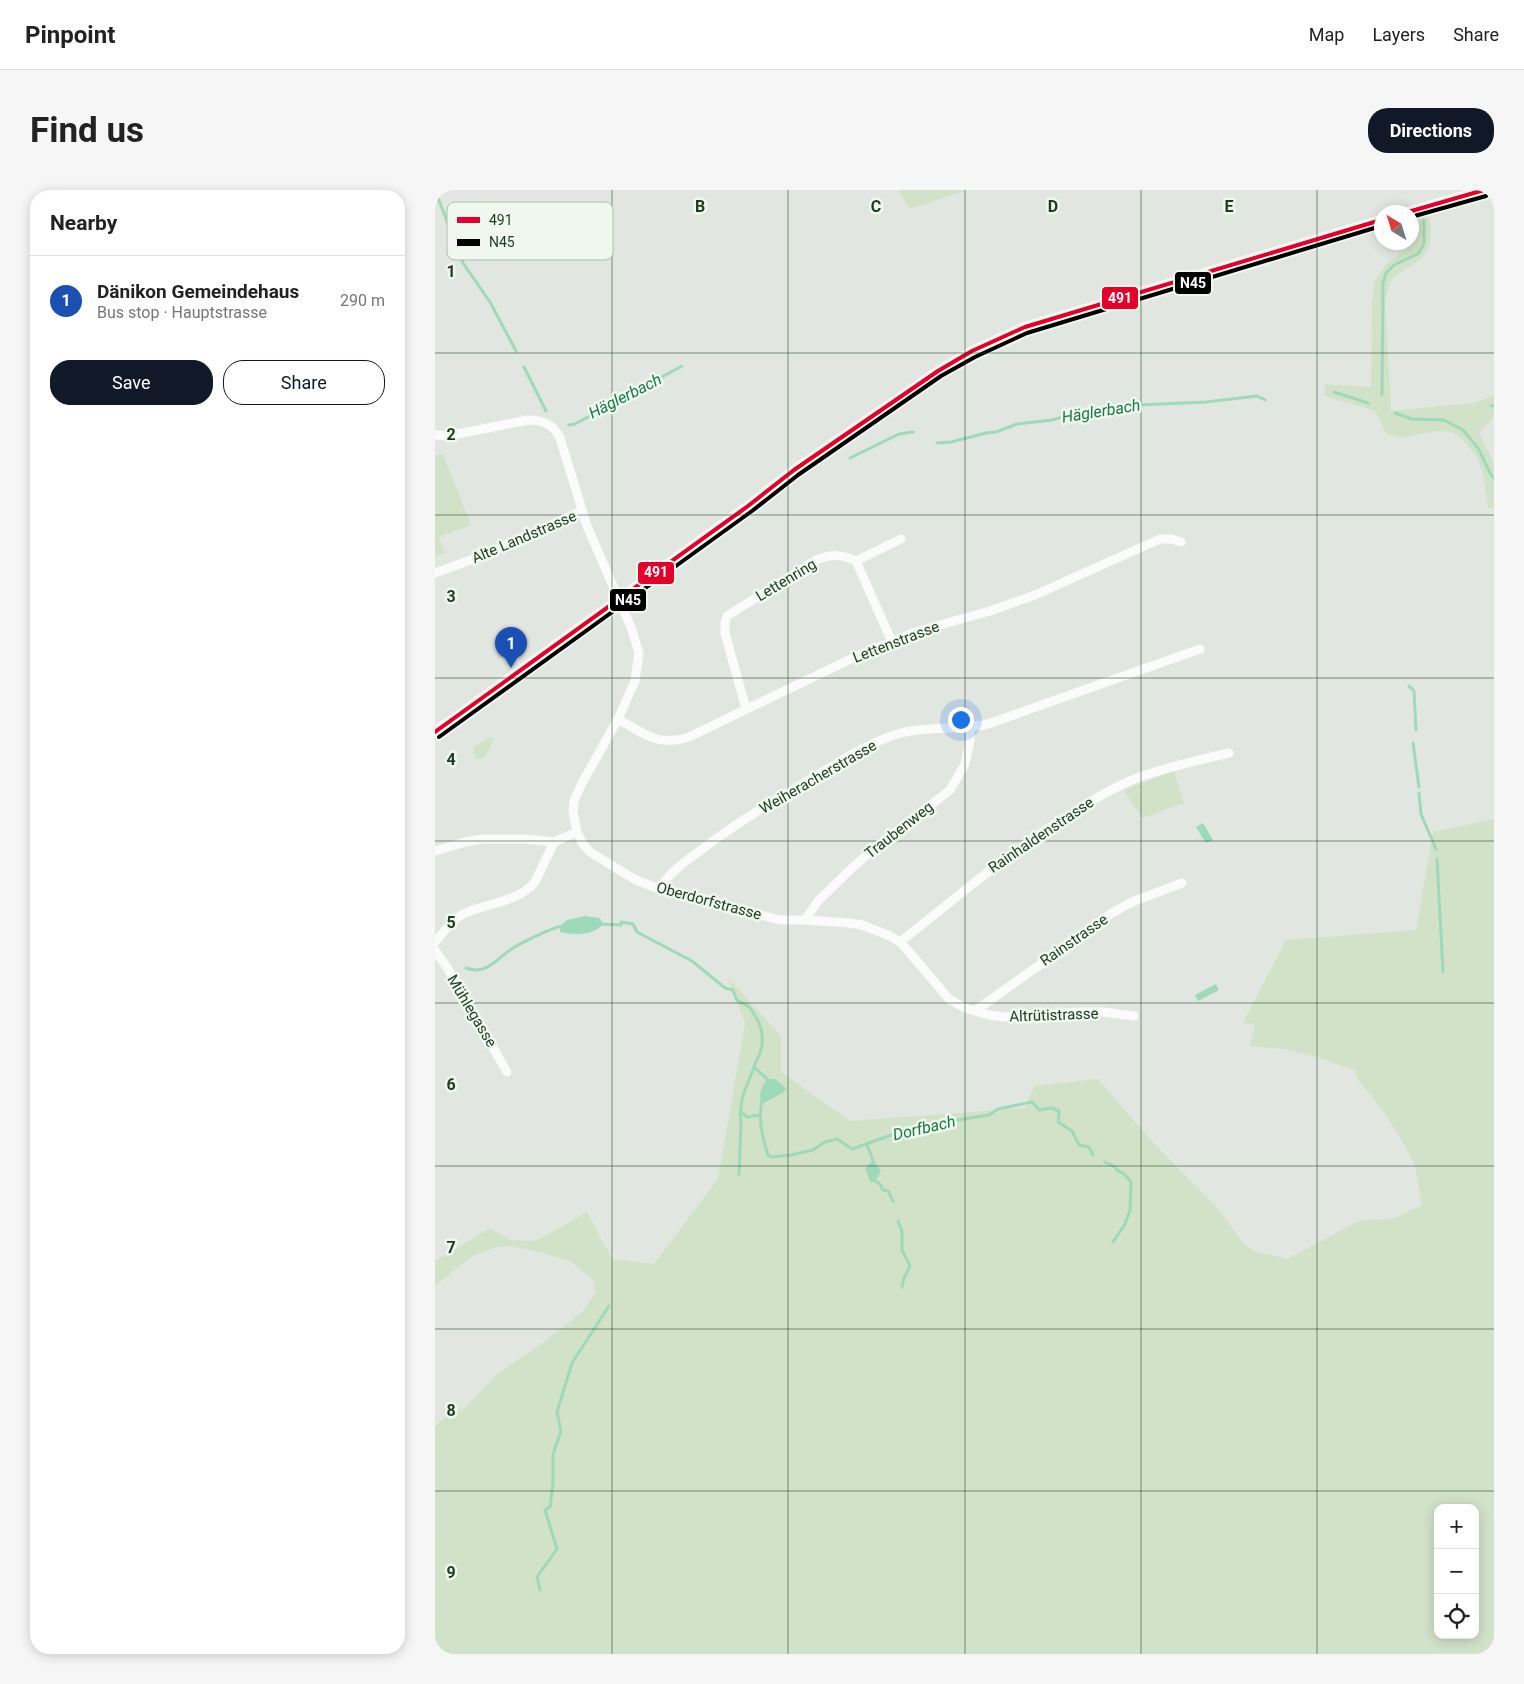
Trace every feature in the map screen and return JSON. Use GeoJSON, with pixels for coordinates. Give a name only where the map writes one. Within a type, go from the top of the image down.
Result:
{"type":"FeatureCollection","features":[{"type":"Feature","properties":{"kind":"street"},"geometry":{"type":"LineString","coordinates":[[1419,209],[1484,190]]}},
{"type":"Feature","properties":{"kind":"street"},"geometry":{"type":"LineString","coordinates":[[435,732],[748,506],[794,470],[938,371],[972,352],[1025,327],[1374,222]]}},
{"type":"Feature","properties":{"kind":"street"},"geometry":{"type":"LineString","coordinates":[[435,435],[447,436],[527,420],[545,422],[557,432],[560,438],[582,511]]}},
{"type":"Feature","properties":{"kind":"street","name":"Alte Landstrasse"},"geometry":{"type":"LineString","coordinates":[[435,573],[476,558],[582,511],[632,630],[639,653],[635,681],[618,719],[574,801],[573,812],[577,832]]}},
{"type":"Feature","properties":{"kind":"street"},"geometry":{"type":"LineString","coordinates":[[892,642],[856,561],[901,539]]}},
{"type":"Feature","properties":{"kind":"street","name":"Lettenstrasse"},"geometry":{"type":"LineString","coordinates":[[618,719],[654,739],[664,742],[673,742],[689,737],[857,656],[918,631],[990,611],[1028,598],[1084,575],[1160,539],[1171,539],[1181,542]]}},
{"type":"Feature","properties":{"kind":"street","name":"Lettenring"},"geometry":{"type":"LineString","coordinates":[[746,709],[725,633],[724,627],[727,616],[816,560],[839,554],[856,561]]}},
{"type":"Feature","properties":{"kind":"street","name":"Weiheracherstrasse"},"geometry":{"type":"LineString","coordinates":[[659,889],[674,871],[714,840],[791,791],[865,748],[895,735],[935,729],[970,728],[1011,716],[1200,649]]}},
{"type":"Feature","properties":{"kind":"street","name":"Traubenweg"},"geometry":{"type":"LineString","coordinates":[[805,920],[818,901],[852,868],[950,790],[965,764],[970,741],[970,728]]}},
{"type":"Feature","properties":{"kind":"street","name":"Rainhaldenstrasse"},"geometry":{"type":"LineString","coordinates":[[899,942],[976,880],[1055,823],[1097,797],[1137,778],[1182,764],[1229,753]]}},
{"type":"Feature","properties":{"kind":"street"},"geometry":{"type":"LineString","coordinates":[[435,851],[482,839],[527,839],[554,842],[577,832]]}},
{"type":"Feature","properties":{"kind":"street","name":"Oberdorfstrasse"},"geometry":{"type":"LineString","coordinates":[[577,832],[583,844],[590,852],[634,879],[659,889],[780,920],[850,923],[862,925],[890,936],[899,942],[949,999],[975,1011]]}},
{"type":"Feature","properties":{"kind":"street"},"geometry":{"type":"LineString","coordinates":[[435,942],[461,914],[514,897],[526,891],[535,882],[554,842]]}},
{"type":"Feature","properties":{"kind":"street","name":"Rainstrasse"},"geometry":{"type":"LineString","coordinates":[[975,1011],[1112,913],[1132,902],[1182,883]]}},
{"type":"Feature","properties":{"kind":"street","name":"Mühlegasse"},"geometry":{"type":"LineString","coordinates":[[435,950],[448,969],[507,1072]]}},
{"type":"Feature","properties":{"kind":"street","name":"Altrütistrasse"},"geometry":{"type":"LineString","coordinates":[[975,1011],[1004,1017],[1081,1012],[1103,1012],[1134,1016]]}},
{"type":"Feature","properties":{"kind":"shaded area"},"geometry":{"type":"Polygon","coordinates":[[[898,190],[968,190],[910,209],[898,190]]]}},
{"type":"Feature","properties":{"kind":"shaded area"},"geometry":{"type":"Polygon","coordinates":[[[1428,215],[1431,236],[1429,247],[1423,257],[1393,279],[1388,288],[1385,302],[1391,411],[1473,403],[1494,396],[1494,416],[1479,433],[1494,463],[1494,508],[1488,508],[1483,473],[1476,456],[1463,440],[1452,432],[1436,431],[1401,438],[1387,434],[1375,411],[1325,396],[1325,384],[1371,387],[1372,301],[1375,280],[1387,263],[1405,250],[1419,250],[1419,217],[1428,215]]]}},
{"type":"Feature","properties":{"kind":"shaded area"},"geometry":{"type":"Polygon","coordinates":[[[443,454],[471,525],[439,537],[445,553],[435,556],[435,456],[443,454]]]}},
{"type":"Feature","properties":{"kind":"shaded area"},"geometry":{"type":"Polygon","coordinates":[[[491,737],[494,739],[485,757],[477,759],[473,752],[474,746],[491,737]]]}},
{"type":"Feature","properties":{"kind":"shaded area"},"geometry":{"type":"Polygon","coordinates":[[[1174,771],[1184,803],[1142,818],[1124,790],[1174,771]]]}},
{"type":"Feature","properties":{"kind":"shaded area"},"geometry":{"type":"Polygon","coordinates":[[[1494,819],[1494,1654],[435,1654],[435,1426],[449,1414],[465,1408],[496,1375],[545,1341],[583,1311],[596,1292],[593,1280],[570,1261],[511,1246],[496,1247],[471,1257],[435,1286],[435,1261],[490,1228],[510,1240],[536,1241],[587,1212],[612,1259],[654,1264],[718,1179],[745,1023],[727,977],[781,1036],[781,1072],[850,1121],[1025,1108],[1034,1086],[1098,1079],[1149,1138],[1220,1211],[1244,1244],[1255,1251],[1287,1259],[1361,1220],[1393,1219],[1422,1205],[1415,1165],[1386,1115],[1359,1081],[1354,1070],[1317,1057],[1284,1049],[1250,1046],[1255,1024],[1243,1023],[1286,940],[1416,930],[1433,832],[1494,819]]]}},
{"type":"Feature","properties":{"kind":"shaded area"},"geometry":{"type":"Polygon","coordinates":[[[1203,823],[1213,840],[1206,843],[1196,827],[1203,823]]]}},
{"type":"Feature","properties":{"kind":"shaded area"},"geometry":{"type":"Polygon","coordinates":[[[585,916],[600,918],[603,924],[594,931],[584,934],[560,932],[560,926],[567,920],[585,916]]]}},
{"type":"Feature","properties":{"kind":"shaded area"},"geometry":{"type":"Polygon","coordinates":[[[1216,984],[1219,990],[1198,1001],[1195,995],[1216,984]]]}},
{"type":"Feature","properties":{"kind":"shaded area"},"geometry":{"type":"Polygon","coordinates":[[[767,1079],[775,1079],[786,1088],[784,1092],[762,1104],[761,1091],[767,1079]]]}},
{"type":"Feature","properties":{"kind":"shaded area"},"geometry":{"type":"Polygon","coordinates":[[[875,1162],[881,1171],[875,1181],[871,1183],[865,1169],[870,1163],[875,1162]]]}},
{"type":"Feature","properties":{"kind":"waterway","name":"Häglerbach"},"geometry":{"type":"LineString","coordinates":[[435,190],[447,221]]}},
{"type":"Feature","properties":{"kind":"waterway"},"geometry":{"type":"LineString","coordinates":[[1382,395],[1383,283],[1386,273],[1394,265],[1418,254],[1424,244],[1424,220]]}},
{"type":"Feature","properties":{"kind":"waterway","name":"Häglerbach"},"geometry":{"type":"LineString","coordinates":[[462,260],[490,302],[516,351]]}},
{"type":"Feature","properties":{"kind":"waterway","name":"Häglerbach"},"geometry":{"type":"LineString","coordinates":[[569,425],[575,424],[682,366]]}},
{"type":"Feature","properties":{"kind":"waterway","name":"Häglerbach"},"geometry":{"type":"LineString","coordinates":[[524,367],[546,411]]}},
{"type":"Feature","properties":{"kind":"waterway"},"geometry":{"type":"LineString","coordinates":[[1334,392],[1368,403]]}},
{"type":"Feature","properties":{"kind":"waterway","name":"Häglerbach"},"geometry":{"type":"LineString","coordinates":[[937,443],[951,442],[996,432],[1017,424],[1052,420],[1081,412],[1116,406],[1206,402],[1257,396],[1265,400]]}},
{"type":"Feature","properties":{"kind":"waterway"},"geometry":{"type":"LineString","coordinates":[[1395,413],[1412,419],[1444,420],[1463,430],[1478,448],[1494,478]]}},
{"type":"Feature","properties":{"kind":"waterway","name":"Häglerbach"},"geometry":{"type":"LineString","coordinates":[[850,458],[899,434],[913,432]]}},
{"type":"Feature","properties":{"kind":"waterway","name":"Häglerbach"},"geometry":{"type":"LineString","coordinates":[[1409,686],[1414,691],[1416,730]]}},
{"type":"Feature","properties":{"kind":"waterway","name":"Häglerbach"},"geometry":{"type":"LineString","coordinates":[[1413,743],[1419,787]]}},
{"type":"Feature","properties":{"kind":"waterway","name":"Häglerbach"},"geometry":{"type":"LineString","coordinates":[[1419,793],[1421,814],[1436,849]]}},
{"type":"Feature","properties":{"kind":"waterway"},"geometry":{"type":"LineString","coordinates":[[1437,859],[1443,972]]}},
{"type":"Feature","properties":{"kind":"waterway","name":"Dorfbach"},"geometry":{"type":"LineString","coordinates":[[599,924],[621,925],[621,922],[633,924],[637,932],[692,961],[725,988],[733,990],[738,1001],[750,1008],[761,1027],[762,1044],[754,1067],[767,1079],[767,1082]]}},
{"type":"Feature","properties":{"kind":"waterway","name":"Dorfbach"},"geometry":{"type":"LineString","coordinates":[[466,968],[473,970],[486,968],[518,945],[563,926]]}},
{"type":"Feature","properties":{"kind":"waterway","name":"Dorfbach"},"geometry":{"type":"LineString","coordinates":[[754,1067],[743,1095],[741,1112],[747,1117],[759,1115]]}},
{"type":"Feature","properties":{"kind":"waterway","name":"Dorfbach"},"geometry":{"type":"LineString","coordinates":[[762,1101],[761,1128],[768,1155],[771,1157],[813,1150],[825,1142],[837,1139],[852,1149],[911,1128],[923,1130],[933,1124],[989,1115],[998,1109],[1032,1102],[1039,1110],[1052,1108],[1059,1111],[1058,1122],[1072,1131],[1079,1145],[1089,1147],[1093,1155]]}},
{"type":"Feature","properties":{"kind":"waterway"},"geometry":{"type":"LineString","coordinates":[[739,1175],[741,1112]]}},
{"type":"Feature","properties":{"kind":"waterway"},"geometry":{"type":"LineString","coordinates":[[867,1144],[873,1163]]}},
{"type":"Feature","properties":{"kind":"waterway","name":"Dorfbach"},"geometry":{"type":"LineString","coordinates":[[1105,1162],[1123,1173],[1131,1182],[1130,1210],[1125,1224],[1113,1242]]}},
{"type":"Feature","properties":{"kind":"waterway"},"geometry":{"type":"LineString","coordinates":[[875,1181],[880,1184],[883,1190],[888,1191],[893,1201]]}},
{"type":"Feature","properties":{"kind":"waterway"},"geometry":{"type":"LineString","coordinates":[[898,1221],[902,1231],[902,1250],[910,1266],[902,1287]]}},
{"type":"Feature","properties":{"kind":"waterway"},"geometry":{"type":"LineString","coordinates":[[540,1590],[537,1577],[557,1549],[545,1510],[550,1507],[553,1483],[553,1454],[561,1431],[557,1412],[572,1363],[609,1306]]}},
{"type":"Feature","properties":{"kind":"transit line","name":"491"},"geometry":{"type":"LineString","coordinates":[[1419,209],[1484,190]]}},
{"type":"Feature","properties":{"kind":"transit line","name":"N45"},"geometry":{"type":"LineString","coordinates":[[1419,215],[1486,196]]}},
{"type":"Feature","properties":{"kind":"transit line","name":"491"},"geometry":{"type":"LineString","coordinates":[[435,732],[748,506],[794,470],[938,371],[972,351],[1025,327],[1374,222]]}},
{"type":"Feature","properties":{"kind":"transit line","name":"N45"},"geometry":{"type":"LineString","coordinates":[[439,737],[752,511],[798,475],[941,376],[975,357],[1027,333],[1374,228]]}},
{"type":"Feature","properties":{"kind":"place","name":"Dänikon Gemeindehaus"},"geometry":{"type":"Point","coordinates":[511,668]}}]}
